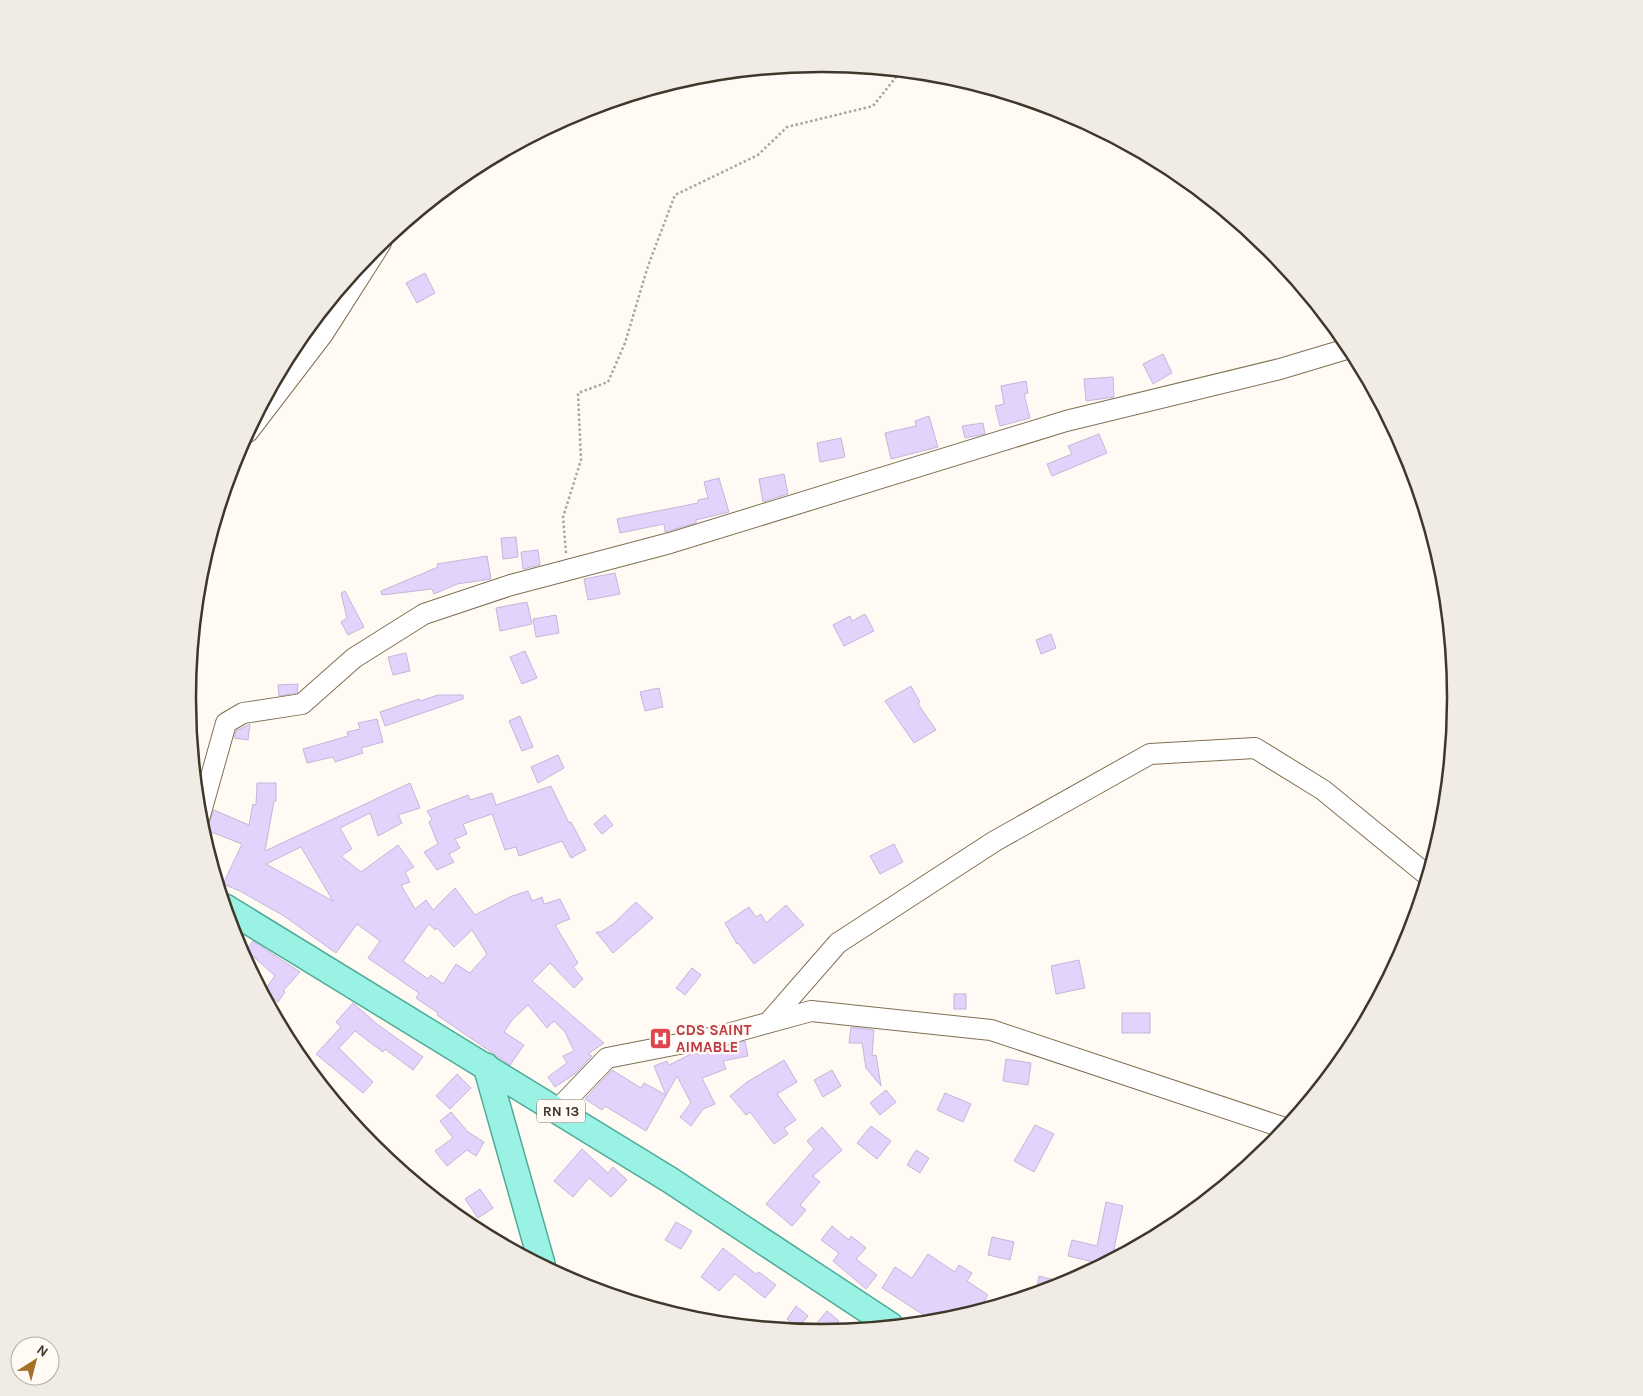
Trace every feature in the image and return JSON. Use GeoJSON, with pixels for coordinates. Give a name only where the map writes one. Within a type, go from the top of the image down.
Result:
{"type":"FeatureCollection","features":[{"type":"Feature","properties":{"kind":"main road","name":"RN 13"},"geometry":{"type":"LineString","coordinates":[[234,911],[558,1109],[670,1180],[881,1320]]}},
{"type":"Feature","properties":{"kind":"main road"},"geometry":{"type":"LineString","coordinates":[[486,1066],[540,1256]]}},
{"type":"Feature","properties":{"kind":"street"},"geometry":{"type":"LineString","coordinates":[[271,402],[323,334],[359,277]]}},
{"type":"Feature","properties":{"kind":"street"},"geometry":{"type":"LineString","coordinates":[[205,801],[226,723],[243,714],[302,704],[354,658],[424,614],[511,585],[567,572],[679,540],[1066,421],[1280,369],[1342,350]]}},
{"type":"Feature","properties":{"kind":"street"},"geometry":{"type":"LineString","coordinates":[[770,1022],[838,943],[995,841],[1150,754],[1255,748],[1323,790],[1423,871]]}},
{"type":"Feature","properties":{"kind":"street"},"geometry":{"type":"LineString","coordinates":[[558,1109],[607,1058],[720,1036],[812,1011],[991,1030],[1278,1126]]}},
{"type":"Feature","properties":{"kind":"path"},"geometry":{"type":"LineString","coordinates":[[567,572],[563,516],[580,460],[578,394],[608,382],[625,343],[648,266],[675,195],[758,155],[787,127],[873,106],[896,77]]}},
{"type":"Feature","properties":{"kind":"building"},"geometry":{"type":"Polygon","coordinates":[[[425,273],[435,293],[417,303],[406,283],[425,273]]]}},
{"type":"Feature","properties":{"kind":"building"},"geometry":{"type":"Polygon","coordinates":[[[1163,354],[1172,373],[1153,384],[1143,364],[1163,354]]]}},
{"type":"Feature","properties":{"kind":"building"},"geometry":{"type":"Polygon","coordinates":[[[1113,377],[1114,397],[1086,401],[1084,379],[1113,377]]]}},
{"type":"Feature","properties":{"kind":"building"},"geometry":{"type":"Polygon","coordinates":[[[1026,381],[1028,393],[1024,394],[1030,418],[1000,426],[995,406],[1004,404],[1001,386],[1026,381]]]}},
{"type":"Feature","properties":{"kind":"building"},"geometry":{"type":"Polygon","coordinates":[[[929,416],[938,447],[891,459],[885,433],[916,426],[915,421],[929,416]]]}},
{"type":"Feature","properties":{"kind":"building"},"geometry":{"type":"Polygon","coordinates":[[[983,423],[985,434],[965,438],[962,426],[983,423]]]}},
{"type":"Feature","properties":{"kind":"building"},"geometry":{"type":"Polygon","coordinates":[[[1099,434],[1107,453],[1052,476],[1047,464],[1072,454],[1068,446],[1099,434]]]}},
{"type":"Feature","properties":{"kind":"building"},"geometry":{"type":"Polygon","coordinates":[[[841,438],[845,457],[820,462],[817,443],[841,438]]]}},
{"type":"Feature","properties":{"kind":"building"},"geometry":{"type":"Polygon","coordinates":[[[784,474],[788,494],[763,502],[759,479],[784,474]]]}},
{"type":"Feature","properties":{"kind":"building"},"geometry":{"type":"Polygon","coordinates":[[[719,478],[729,512],[696,520],[696,523],[665,532],[664,524],[620,533],[617,519],[698,503],[698,500],[708,498],[704,482],[719,478]]]}},
{"type":"Feature","properties":{"kind":"building"},"geometry":{"type":"Polygon","coordinates":[[[516,537],[518,557],[503,559],[501,538],[516,537]]]}},
{"type":"Feature","properties":{"kind":"building"},"geometry":{"type":"Polygon","coordinates":[[[538,550],[540,565],[523,569],[521,552],[538,550]]]}},
{"type":"Feature","properties":{"kind":"building"},"geometry":{"type":"Polygon","coordinates":[[[487,556],[491,579],[457,584],[434,594],[432,589],[382,595],[381,591],[438,567],[437,564],[487,556]]]}},
{"type":"Feature","properties":{"kind":"building"},"geometry":{"type":"Polygon","coordinates":[[[615,573],[620,594],[588,600],[584,579],[615,573]]]}},
{"type":"Feature","properties":{"kind":"building"},"geometry":{"type":"Polygon","coordinates":[[[345,591],[364,627],[348,635],[341,622],[347,618],[341,593],[345,591]]]}},
{"type":"Feature","properties":{"kind":"building"},"geometry":{"type":"Polygon","coordinates":[[[527,602],[532,624],[500,631],[496,608],[527,602]]]}},
{"type":"Feature","properties":{"kind":"building"},"geometry":{"type":"Polygon","coordinates":[[[865,614],[874,631],[844,646],[833,625],[850,616],[852,621],[865,614]]]}},
{"type":"Feature","properties":{"kind":"building"},"geometry":{"type":"Polygon","coordinates":[[[556,615],[559,633],[536,637],[533,619],[556,615]]]}},
{"type":"Feature","properties":{"kind":"building"},"geometry":{"type":"Polygon","coordinates":[[[1051,634],[1056,648],[1041,654],[1036,640],[1051,634]]]}},
{"type":"Feature","properties":{"kind":"building"},"geometry":{"type":"Polygon","coordinates":[[[525,651],[537,678],[522,684],[510,657],[525,651]]]}},
{"type":"Feature","properties":{"kind":"building"},"geometry":{"type":"Polygon","coordinates":[[[406,653],[410,671],[393,675],[388,657],[406,653]]]}},
{"type":"Feature","properties":{"kind":"building"},"geometry":{"type":"Polygon","coordinates":[[[298,684],[297,693],[279,696],[278,685],[298,684]]]}},
{"type":"Feature","properties":{"kind":"building"},"geometry":{"type":"Polygon","coordinates":[[[911,686],[920,702],[918,704],[936,730],[914,743],[885,701],[911,686]]]}},
{"type":"Feature","properties":{"kind":"building"},"geometry":{"type":"Polygon","coordinates":[[[659,688],[663,707],[645,711],[640,692],[659,688]]]}},
{"type":"Feature","properties":{"kind":"building"},"geometry":{"type":"Polygon","coordinates":[[[438,695],[463,695],[463,699],[385,726],[380,712],[419,699],[420,701],[438,695]]]}},
{"type":"Feature","properties":{"kind":"building"},"geometry":{"type":"Polygon","coordinates":[[[520,716],[533,747],[522,751],[509,721],[520,716]]]}},
{"type":"Feature","properties":{"kind":"building"},"geometry":{"type":"Polygon","coordinates":[[[377,719],[383,742],[361,748],[363,753],[335,762],[333,757],[307,763],[303,749],[348,736],[347,732],[360,729],[358,723],[377,719]]]}},
{"type":"Feature","properties":{"kind":"building"},"geometry":{"type":"Polygon","coordinates":[[[250,724],[248,740],[234,738],[236,731],[250,724]]]}},
{"type":"Feature","properties":{"kind":"building"},"geometry":{"type":"Polygon","coordinates":[[[558,755],[564,768],[538,783],[531,767],[558,755]]]}},
{"type":"Feature","properties":{"kind":"building"},"geometry":{"type":"Polygon","coordinates":[[[257,783],[276,783],[276,801],[274,801],[265,851],[410,783],[420,808],[398,815],[402,823],[378,836],[370,813],[340,828],[352,849],[341,856],[361,872],[398,845],[414,867],[405,872],[410,882],[401,885],[415,909],[426,900],[433,910],[455,888],[475,915],[512,896],[528,891],[532,901],[542,897],[544,904],[560,899],[570,919],[555,925],[578,963],[573,967],[583,979],[574,988],[550,963],[532,981],[604,1043],[588,1054],[592,1056],[576,1073],[555,1087],[548,1077],[567,1063],[563,1056],[574,1051],[565,1032],[554,1021],[547,1028],[528,1005],[512,1020],[504,1032],[524,1045],[510,1065],[437,1015],[438,1013],[416,998],[419,993],[368,958],[380,941],[357,924],[336,953],[284,916],[240,891],[225,885],[224,882],[242,844],[211,832],[209,823],[214,810],[249,825],[253,804],[256,805],[257,783]],[[301,847],[266,864],[333,901],[301,847]],[[429,924],[403,961],[428,979],[431,975],[443,984],[456,964],[470,973],[487,954],[472,930],[454,947],[437,928],[435,930],[429,924]]]}},
{"type":"Feature","properties":{"kind":"building"},"geometry":{"type":"Polygon","coordinates":[[[551,786],[569,823],[571,822],[586,850],[571,858],[562,841],[519,856],[516,847],[505,850],[492,814],[463,824],[467,834],[455,839],[460,848],[449,854],[454,862],[437,870],[424,852],[438,844],[429,822],[432,819],[427,811],[468,795],[470,800],[492,793],[496,805],[551,786]]]}},
{"type":"Feature","properties":{"kind":"building"},"geometry":{"type":"Polygon","coordinates":[[[605,815],[613,825],[602,834],[594,824],[605,815]]]}},
{"type":"Feature","properties":{"kind":"building"},"geometry":{"type":"Polygon","coordinates":[[[894,844],[903,862],[880,874],[870,856],[894,844]]]}},
{"type":"Feature","properties":{"kind":"building"},"geometry":{"type":"Polygon","coordinates":[[[636,902],[653,918],[613,953],[596,932],[601,932],[613,924],[636,902]]]}},
{"type":"Feature","properties":{"kind":"building"},"geometry":{"type":"Polygon","coordinates":[[[786,905],[804,925],[754,964],[737,944],[725,923],[749,907],[756,917],[761,914],[766,923],[786,905]]]}},
{"type":"Feature","properties":{"kind":"building"},"geometry":{"type":"Polygon","coordinates":[[[253,941],[300,972],[283,991],[285,992],[278,1002],[273,998],[267,987],[275,976],[252,956],[248,947],[253,941]]]}},
{"type":"Feature","properties":{"kind":"building"},"geometry":{"type":"Polygon","coordinates":[[[1079,960],[1085,988],[1056,994],[1051,966],[1079,960]]]}},
{"type":"Feature","properties":{"kind":"building"},"geometry":{"type":"Polygon","coordinates":[[[692,968],[701,975],[685,995],[676,988],[692,968]]]}},
{"type":"Feature","properties":{"kind":"building"},"geometry":{"type":"Polygon","coordinates":[[[954,994],[966,994],[966,1009],[954,1009],[954,994]]]}},
{"type":"Feature","properties":{"kind":"building"},"geometry":{"type":"Polygon","coordinates":[[[353,1003],[377,1024],[423,1057],[413,1070],[385,1049],[383,1052],[355,1031],[339,1048],[373,1082],[363,1093],[316,1054],[341,1027],[336,1022],[353,1003]]]}},
{"type":"Feature","properties":{"kind":"building"},"geometry":{"type":"Polygon","coordinates":[[[1122,1013],[1150,1013],[1150,1033],[1122,1033],[1122,1013]]]}},
{"type":"Feature","properties":{"kind":"building"},"geometry":{"type":"Polygon","coordinates":[[[851,1027],[874,1030],[872,1056],[876,1055],[881,1086],[866,1068],[862,1043],[849,1043],[851,1027]]]}},
{"type":"Feature","properties":{"kind":"building"},"geometry":{"type":"Polygon","coordinates":[[[745,1041],[748,1056],[723,1061],[726,1069],[702,1078],[715,1104],[703,1109],[691,1126],[680,1117],[691,1103],[677,1076],[646,1131],[605,1106],[602,1110],[585,1099],[612,1070],[641,1088],[644,1083],[666,1095],[654,1066],[667,1061],[669,1065],[693,1053],[745,1041]]]}},
{"type":"Feature","properties":{"kind":"building"},"geometry":{"type":"Polygon","coordinates":[[[1006,1059],[1031,1063],[1028,1085],[1003,1081],[1006,1059]]]}},
{"type":"Feature","properties":{"kind":"building"},"geometry":{"type":"Polygon","coordinates":[[[784,1060],[797,1082],[777,1094],[796,1120],[784,1128],[788,1134],[774,1144],[750,1112],[746,1115],[730,1096],[747,1082],[784,1060]]]}},
{"type":"Feature","properties":{"kind":"building"},"geometry":{"type":"Polygon","coordinates":[[[832,1070],[841,1086],[823,1097],[814,1080],[832,1070]]]}},
{"type":"Feature","properties":{"kind":"building"},"geometry":{"type":"Polygon","coordinates":[[[457,1074],[471,1088],[450,1109],[436,1096],[457,1074]]]}},
{"type":"Feature","properties":{"kind":"building"},"geometry":{"type":"Polygon","coordinates":[[[886,1090],[896,1102],[880,1115],[870,1103],[886,1090]]]}},
{"type":"Feature","properties":{"kind":"building"},"geometry":{"type":"Polygon","coordinates":[[[945,1093],[971,1104],[963,1122],[937,1110],[945,1093]]]}},
{"type":"Feature","properties":{"kind":"building"},"geometry":{"type":"Polygon","coordinates":[[[451,1112],[468,1132],[484,1142],[476,1156],[467,1150],[447,1166],[435,1151],[453,1138],[440,1121],[451,1112]]]}},
{"type":"Feature","properties":{"kind":"building"},"geometry":{"type":"Polygon","coordinates":[[[1035,1125],[1054,1134],[1034,1172],[1014,1161],[1035,1125]]]}},
{"type":"Feature","properties":{"kind":"building"},"geometry":{"type":"Polygon","coordinates":[[[871,1126],[891,1141],[877,1159],[857,1143],[871,1126]]]}},
{"type":"Feature","properties":{"kind":"building"},"geometry":{"type":"Polygon","coordinates":[[[822,1127],[842,1150],[813,1176],[820,1182],[800,1205],[806,1210],[792,1226],[766,1204],[814,1149],[807,1141],[822,1127]]]}},
{"type":"Feature","properties":{"kind":"building"},"geometry":{"type":"Polygon","coordinates":[[[582,1149],[608,1173],[613,1167],[627,1180],[611,1197],[589,1178],[573,1197],[554,1181],[582,1149]]]}},
{"type":"Feature","properties":{"kind":"building"},"geometry":{"type":"Polygon","coordinates":[[[916,1150],[929,1158],[920,1173],[907,1165],[916,1150]]]}},
{"type":"Feature","properties":{"kind":"building"},"geometry":{"type":"Polygon","coordinates":[[[480,1189],[493,1208],[478,1218],[465,1199],[480,1189]]]}},
{"type":"Feature","properties":{"kind":"building"},"geometry":{"type":"Polygon","coordinates":[[[1106,1202],[1123,1206],[1114,1249],[1116,1250],[1092,1262],[1068,1256],[1072,1240],[1097,1246],[1106,1202]]]}},
{"type":"Feature","properties":{"kind":"building"},"geometry":{"type":"Polygon","coordinates":[[[676,1222],[692,1231],[681,1249],[665,1240],[676,1222]]]}},
{"type":"Feature","properties":{"kind":"building"},"geometry":{"type":"Polygon","coordinates":[[[832,1226],[849,1240],[851,1236],[866,1248],[856,1259],[877,1275],[866,1289],[833,1261],[839,1253],[821,1240],[832,1226]]]}},
{"type":"Feature","properties":{"kind":"building"},"geometry":{"type":"Polygon","coordinates":[[[992,1237],[1014,1242],[1010,1260],[988,1255],[992,1237]]]}},
{"type":"Feature","properties":{"kind":"building"},"geometry":{"type":"Polygon","coordinates":[[[723,1248],[756,1274],[759,1272],[776,1285],[765,1298],[735,1274],[719,1291],[701,1277],[723,1248]]]}},
{"type":"Feature","properties":{"kind":"building"},"geometry":{"type":"Polygon","coordinates":[[[928,1254],[955,1272],[959,1265],[972,1273],[967,1281],[988,1295],[984,1302],[923,1315],[882,1288],[895,1267],[912,1278],[928,1254]]]}},
{"type":"Feature","properties":{"kind":"building"},"geometry":{"type":"Polygon","coordinates":[[[1039,1276],[1052,1279],[1038,1285],[1039,1276]]]}},
{"type":"Feature","properties":{"kind":"building"},"geometry":{"type":"Polygon","coordinates":[[[796,1306],[808,1316],[802,1323],[791,1323],[787,1319],[796,1306]]]}},
{"type":"Feature","properties":{"kind":"building"},"geometry":{"type":"Polygon","coordinates":[[[827,1311],[839,1321],[837,1323],[816,1324],[827,1311]]]}},
{"type":"Feature","properties":{"kind":"place","name":"CDS SAINT AIMABLE"},"geometry":{"type":"Point","coordinates":[660,1039]}}]}
